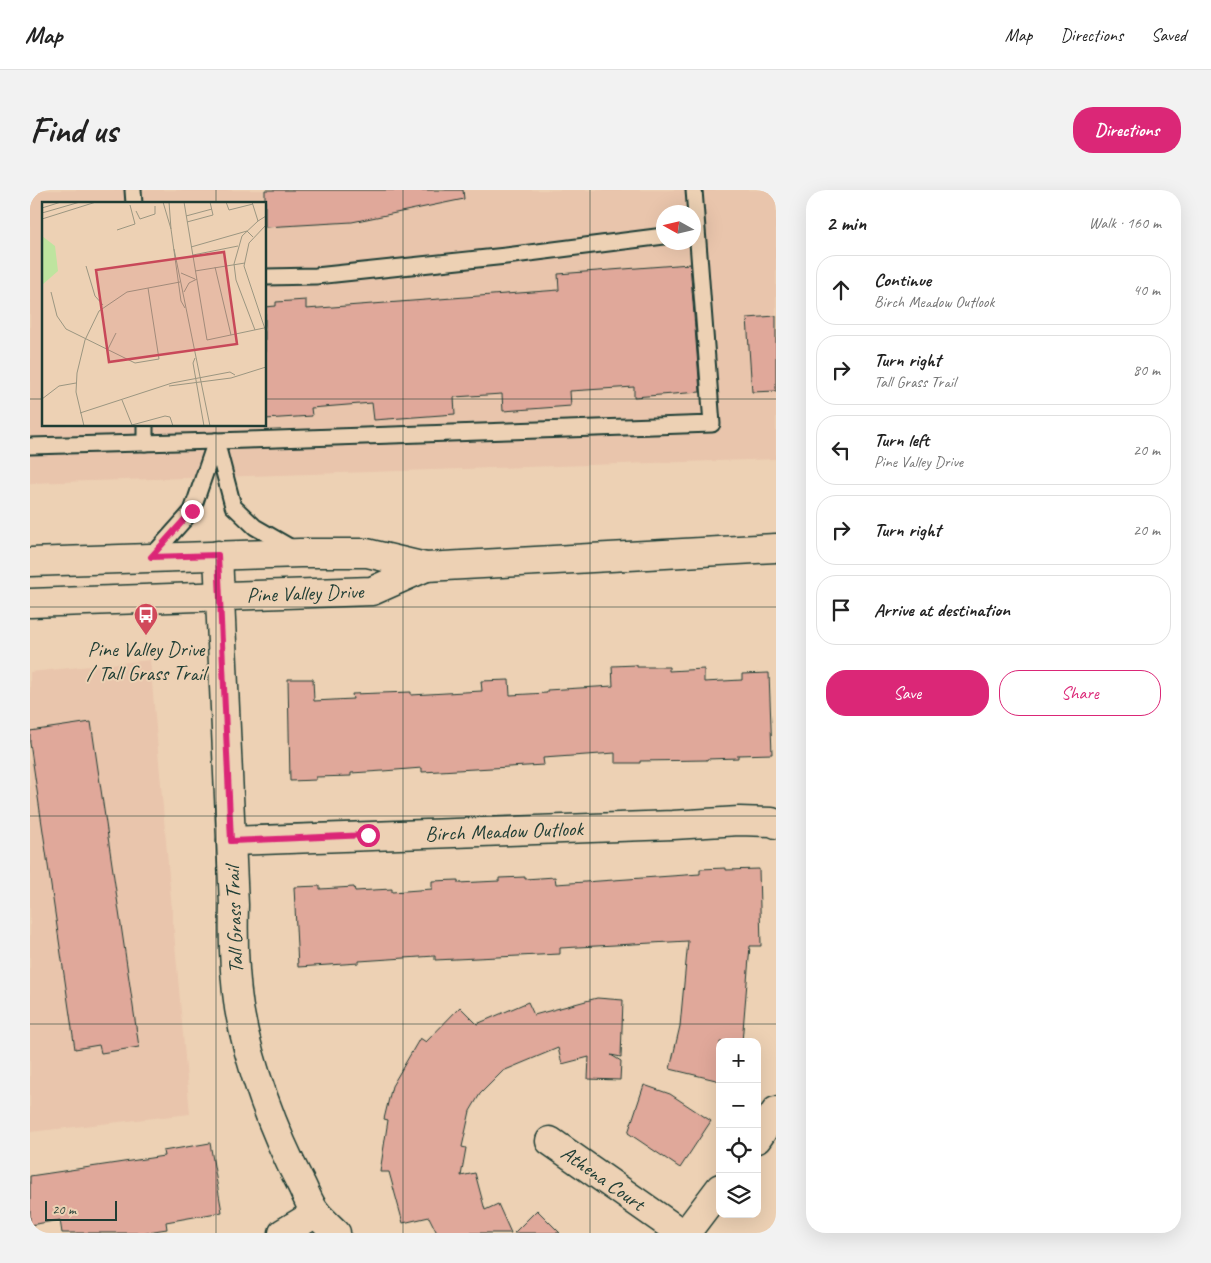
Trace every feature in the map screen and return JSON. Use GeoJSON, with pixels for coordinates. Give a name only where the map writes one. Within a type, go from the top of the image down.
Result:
{"type":"FeatureCollection","features":[{"type":"Feature","properties":{"kind":"street","name":"Pine Valley Drive"},"geometry":{"type":"LineString","coordinates":[[30,562],[300,552],[367,553],[426,567],[776,548]]}},
{"type":"Feature","properties":{"kind":"street","name":"Tall Grass Trail"},"geometry":{"type":"LineString","coordinates":[[218,555],[234,905],[233,952],[239,1008],[248,1046],[275,1126],[294,1170],[316,1213],[336,1233]]}},
{"type":"Feature","properties":{"kind":"street","name":"Pine Valley Drive"},"geometry":{"type":"LineString","coordinates":[[30,603],[372,591],[426,567]]}},
{"type":"Feature","properties":{"kind":"street","name":"Birch Meadow Outlook"},"geometry":{"type":"LineString","coordinates":[[231,841],[739,821],[772,822],[776,824]]}},
{"type":"Feature","properties":{"kind":"street"},"geometry":{"type":"LineString","coordinates":[[761,1132],[776,1111]]}},
{"type":"Feature","properties":{"kind":"street","name":"Athena Court"},"geometry":{"type":"LineString","coordinates":[[550,1141],[681,1233]]}},
{"type":"Feature","properties":{"kind":"street"},"geometry":{"type":"LineString","coordinates":[[686,1233],[716,1193]]}},
{"type":"Feature","properties":{"kind":"street"},"geometry":{"type":"LineString","coordinates":[[283,1233],[316,1213]]}},
{"type":"Feature","properties":{"kind":"lane"},"geometry":{"type":"LineString","coordinates":[[694,190],[694,205]]}},
{"type":"Feature","properties":{"kind":"lane"},"geometry":{"type":"LineString","coordinates":[[266,278],[316,276],[506,256],[656,237]]}},
{"type":"Feature","properties":{"kind":"lane"},"geometry":{"type":"LineString","coordinates":[[30,446],[712,424],[697,250]]}},
{"type":"Feature","properties":{"kind":"lane"},"geometry":{"type":"LineString","coordinates":[[145,426],[146,443]]}},
{"type":"Feature","properties":{"kind":"lane"},"geometry":{"type":"LineString","coordinates":[[216,441],[233,506],[255,527],[300,552]]}},
{"type":"Feature","properties":{"kind":"lane"},"geometry":{"type":"LineString","coordinates":[[151,557],[192,511],[216,441]]}},
{"type":"Feature","properties":{"kind":"shaded area"},"geometry":{"type":"Polygon","coordinates":[[[30,190],[776,190],[776,459],[30,483],[30,190]]]}},
{"type":"Feature","properties":{"kind":"shaded area"},"geometry":{"type":"Polygon","coordinates":[[[150,660],[190,1114],[30,1132],[30,672],[150,660]]]}},
{"type":"Feature","properties":{"kind":"building"},"geometry":{"type":"Polygon","coordinates":[[[265,190],[463,190],[464,199],[352,222],[266,227],[265,190]]]}},
{"type":"Feature","properties":{"kind":"building"},"geometry":{"type":"Polygon","coordinates":[[[690,264],[700,392],[634,397],[634,387],[570,391],[571,406],[503,411],[502,394],[454,397],[455,414],[374,420],[372,403],[311,408],[312,416],[266,419],[266,307],[276,306],[276,302],[306,300],[306,309],[559,290],[558,274],[690,264]]]}},
{"type":"Feature","properties":{"kind":"building"},"geometry":{"type":"Polygon","coordinates":[[[776,316],[776,391],[752,392],[747,318],[776,316]]]}},
{"type":"Feature","properties":{"kind":"building"},"geometry":{"type":"Polygon","coordinates":[[[637,665],[637,667],[669,667],[669,671],[704,669],[704,682],[742,680],[742,674],[769,673],[772,754],[738,755],[738,758],[707,760],[615,763],[615,753],[543,758],[544,765],[422,772],[422,768],[351,773],[351,776],[316,777],[316,780],[290,781],[288,679],[313,679],[314,701],[353,699],[352,694],[411,692],[411,695],[482,691],[481,681],[509,680],[510,695],[547,693],[547,690],[613,686],[612,666],[637,665]]]}},
{"type":"Feature","properties":{"kind":"building"},"geometry":{"type":"Polygon","coordinates":[[[91,722],[139,1047],[101,1053],[99,1045],[75,1049],[30,743],[30,731],[91,722]]]}},
{"type":"Feature","properties":{"kind":"building"},"geometry":{"type":"Polygon","coordinates":[[[700,869],[759,869],[761,946],[750,946],[742,1038],[716,1038],[716,1080],[670,1069],[680,1026],[688,941],[560,948],[560,954],[435,960],[435,956],[298,967],[294,887],[320,886],[320,889],[354,887],[355,891],[392,889],[392,892],[432,889],[432,881],[458,880],[458,883],[499,881],[499,878],[555,877],[556,884],[700,874],[700,869]]]}},
{"type":"Feature","properties":{"kind":"building"},"geometry":{"type":"Polygon","coordinates":[[[597,998],[623,1000],[621,1057],[611,1055],[621,1061],[620,1080],[588,1079],[589,1057],[562,1064],[558,1048],[503,1071],[480,1094],[470,1111],[462,1147],[466,1148],[461,1176],[475,1173],[485,1210],[498,1204],[511,1233],[437,1233],[429,1217],[403,1223],[389,1172],[380,1172],[388,1120],[384,1119],[392,1086],[420,1038],[426,1042],[460,1007],[477,1024],[528,1002],[534,1015],[597,998]]]}},
{"type":"Feature","properties":{"kind":"building"},"geometry":{"type":"Polygon","coordinates":[[[644,1085],[670,1094],[711,1121],[680,1168],[628,1133],[644,1085]]]}},
{"type":"Feature","properties":{"kind":"building"},"geometry":{"type":"Polygon","coordinates":[[[210,1143],[222,1212],[166,1222],[167,1229],[141,1233],[62,1233],[60,1220],[30,1225],[30,1176],[164,1156],[163,1151],[210,1143]]]}},
{"type":"Feature","properties":{"kind":"building"},"geometry":{"type":"Polygon","coordinates":[[[537,1210],[560,1233],[514,1233],[537,1210]]]}},
{"type":"Feature","properties":{"kind":"place","name":"Pine Valley Drive / Tall Grass Trail"},"geometry":{"type":"Point","coordinates":[146,636]}},
{"type":"Feature","properties":{"kind":"route"},"geometry":{"type":"LineString","coordinates":[[192,511],[151,557],[218,555],[231,841],[368,835]]}}]}
